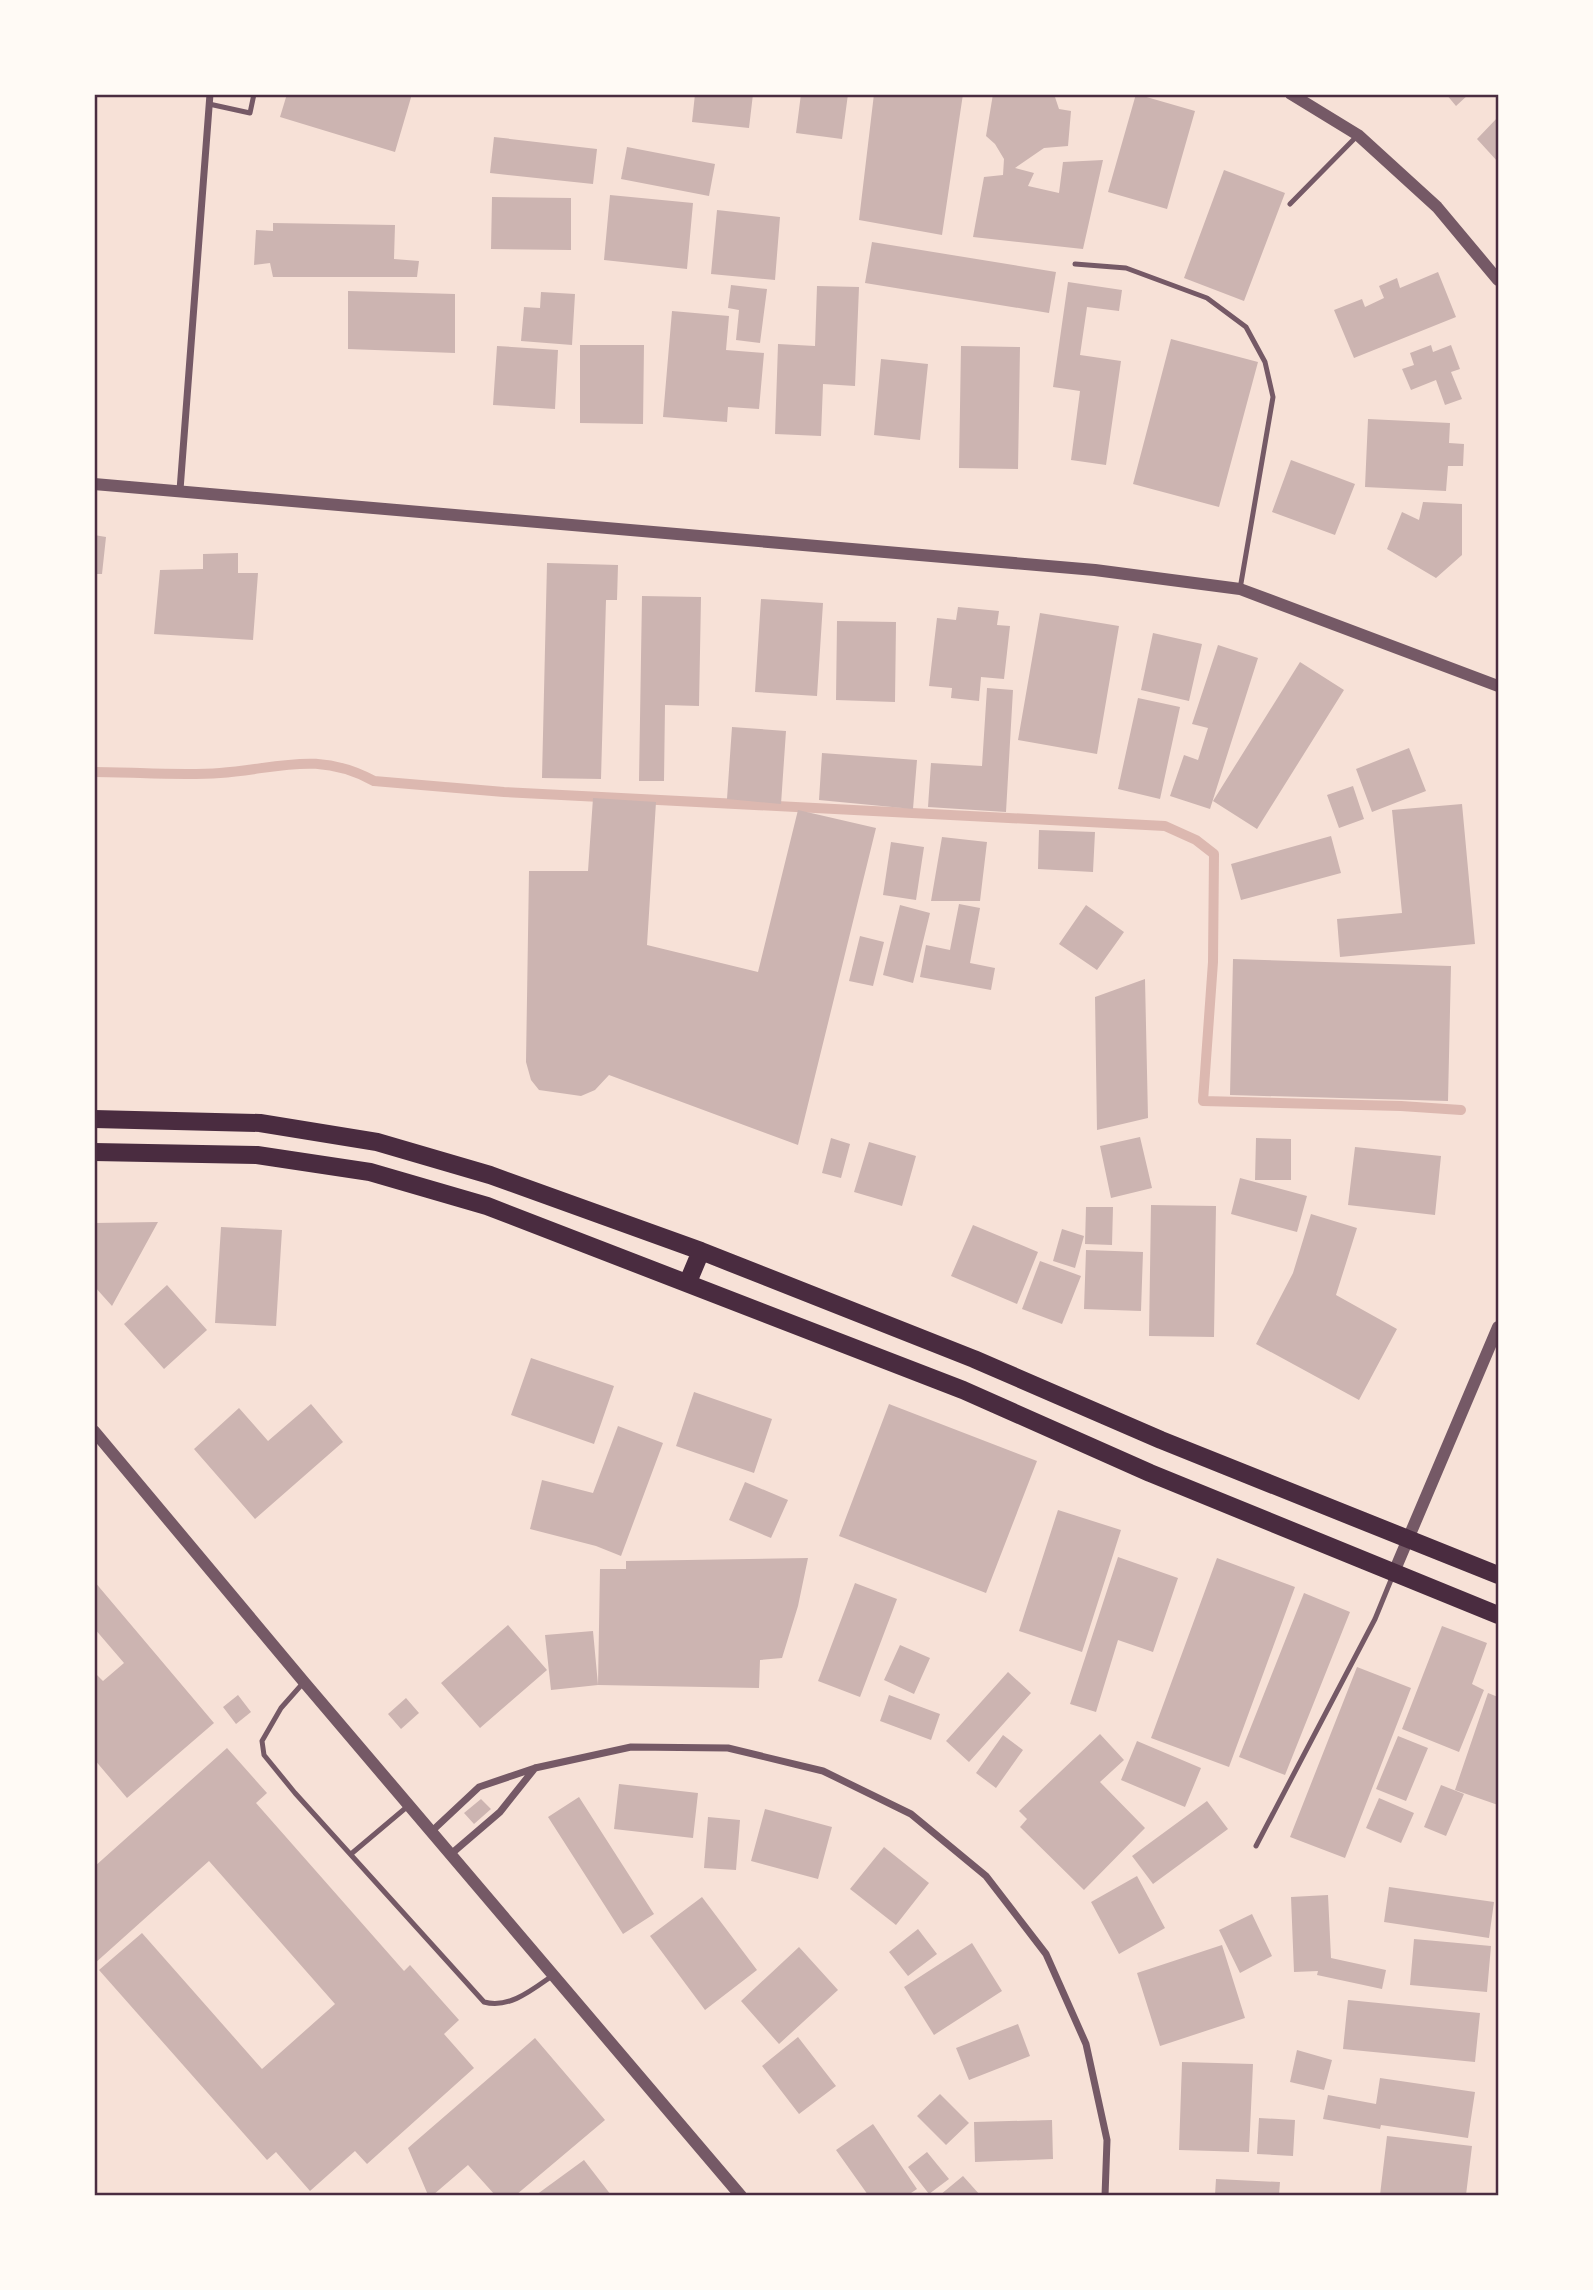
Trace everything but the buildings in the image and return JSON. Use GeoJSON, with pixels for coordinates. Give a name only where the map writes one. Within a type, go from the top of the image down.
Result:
{"type":"FeatureCollection","features":[{"type":"Feature","properties":{"kind":"main road"},"geometry":{"type":"LineString","coordinates":[[94,1119],[260,1123],[377,1142],[490,1175],[701,1251],[974,1359],[1161,1440],[1499,1575]]}},
{"type":"Feature","properties":{"kind":"main road"},"geometry":{"type":"LineString","coordinates":[[370,1172],[377,1142]]}},
{"type":"Feature","properties":{"kind":"main road"},"geometry":{"type":"LineString","coordinates":[[94,1152],[257,1155],[370,1172],[487,1206],[963,1390],[1150,1474],[1499,1615]]}},
{"type":"Feature","properties":{"kind":"main road"},"geometry":{"type":"LineString","coordinates":[[688,1282],[701,1251]]}},
{"type":"Feature","properties":{"kind":"street"},"geometry":{"type":"LineString","coordinates":[[180,490],[210,94]]}},
{"type":"Feature","properties":{"kind":"street"},"geometry":{"type":"LineString","coordinates":[[1291,94],[1358,135],[1437,207],[1499,280]]}},
{"type":"Feature","properties":{"kind":"street"},"geometry":{"type":"LineString","coordinates":[[94,484],[1095,570],[1240,589],[1499,686]]}},
{"type":"Feature","properties":{"kind":"street"},"geometry":{"type":"LineString","coordinates":[[1394,1572],[1499,1327]]}},
{"type":"Feature","properties":{"kind":"street"},"geometry":{"type":"LineString","coordinates":[[94,1431],[741,2196]]}},
{"type":"Feature","properties":{"kind":"street"},"geometry":{"type":"LineString","coordinates":[[432,1831],[479,1787],[535,1768],[631,1747],[728,1748],[823,1770],[911,1814],[986,1877],[1046,1954],[1086,2044],[1107,2140],[1105,2196]]}},
{"type":"Feature","properties":{"kind":"street"},"geometry":{"type":"LineString","coordinates":[[451,1854],[500,1812],[535,1768]]}},
{"type":"Feature","properties":{"kind":"lane"},"geometry":{"type":"LineString","coordinates":[[209,104],[250,113],[254,94]]}},
{"type":"Feature","properties":{"kind":"lane"},"geometry":{"type":"LineString","coordinates":[[1290,204],[1358,135]]}},
{"type":"Feature","properties":{"kind":"lane"},"geometry":{"type":"LineString","coordinates":[[1075,264],[1126,268],[1208,298],[1246,327],[1265,362],[1273,397],[1240,589]]}},
{"type":"Feature","properties":{"kind":"lane"},"geometry":{"type":"LineString","coordinates":[[1256,1846],[1375,1619],[1394,1572]]}},
{"type":"Feature","properties":{"kind":"lane"},"geometry":{"type":"LineString","coordinates":[[304,1682],[281,1708],[262,1741],[264,1755],[295,1793],[484,2002],[496,2005],[519,1997],[553,1975]]}},
{"type":"Feature","properties":{"kind":"lane"},"geometry":{"type":"LineString","coordinates":[[351,1854],[409,1805]]}},
{"type":"Feature","properties":{"kind":"waterway"},"geometry":{"type":"LineString","coordinates":[[94,772],[205,774],[316,764],[334,766],[374,781],[504,792],[1165,826],[1196,840],[1214,854],[1213,962],[1203,1101],[1461,1110]]}}]}
